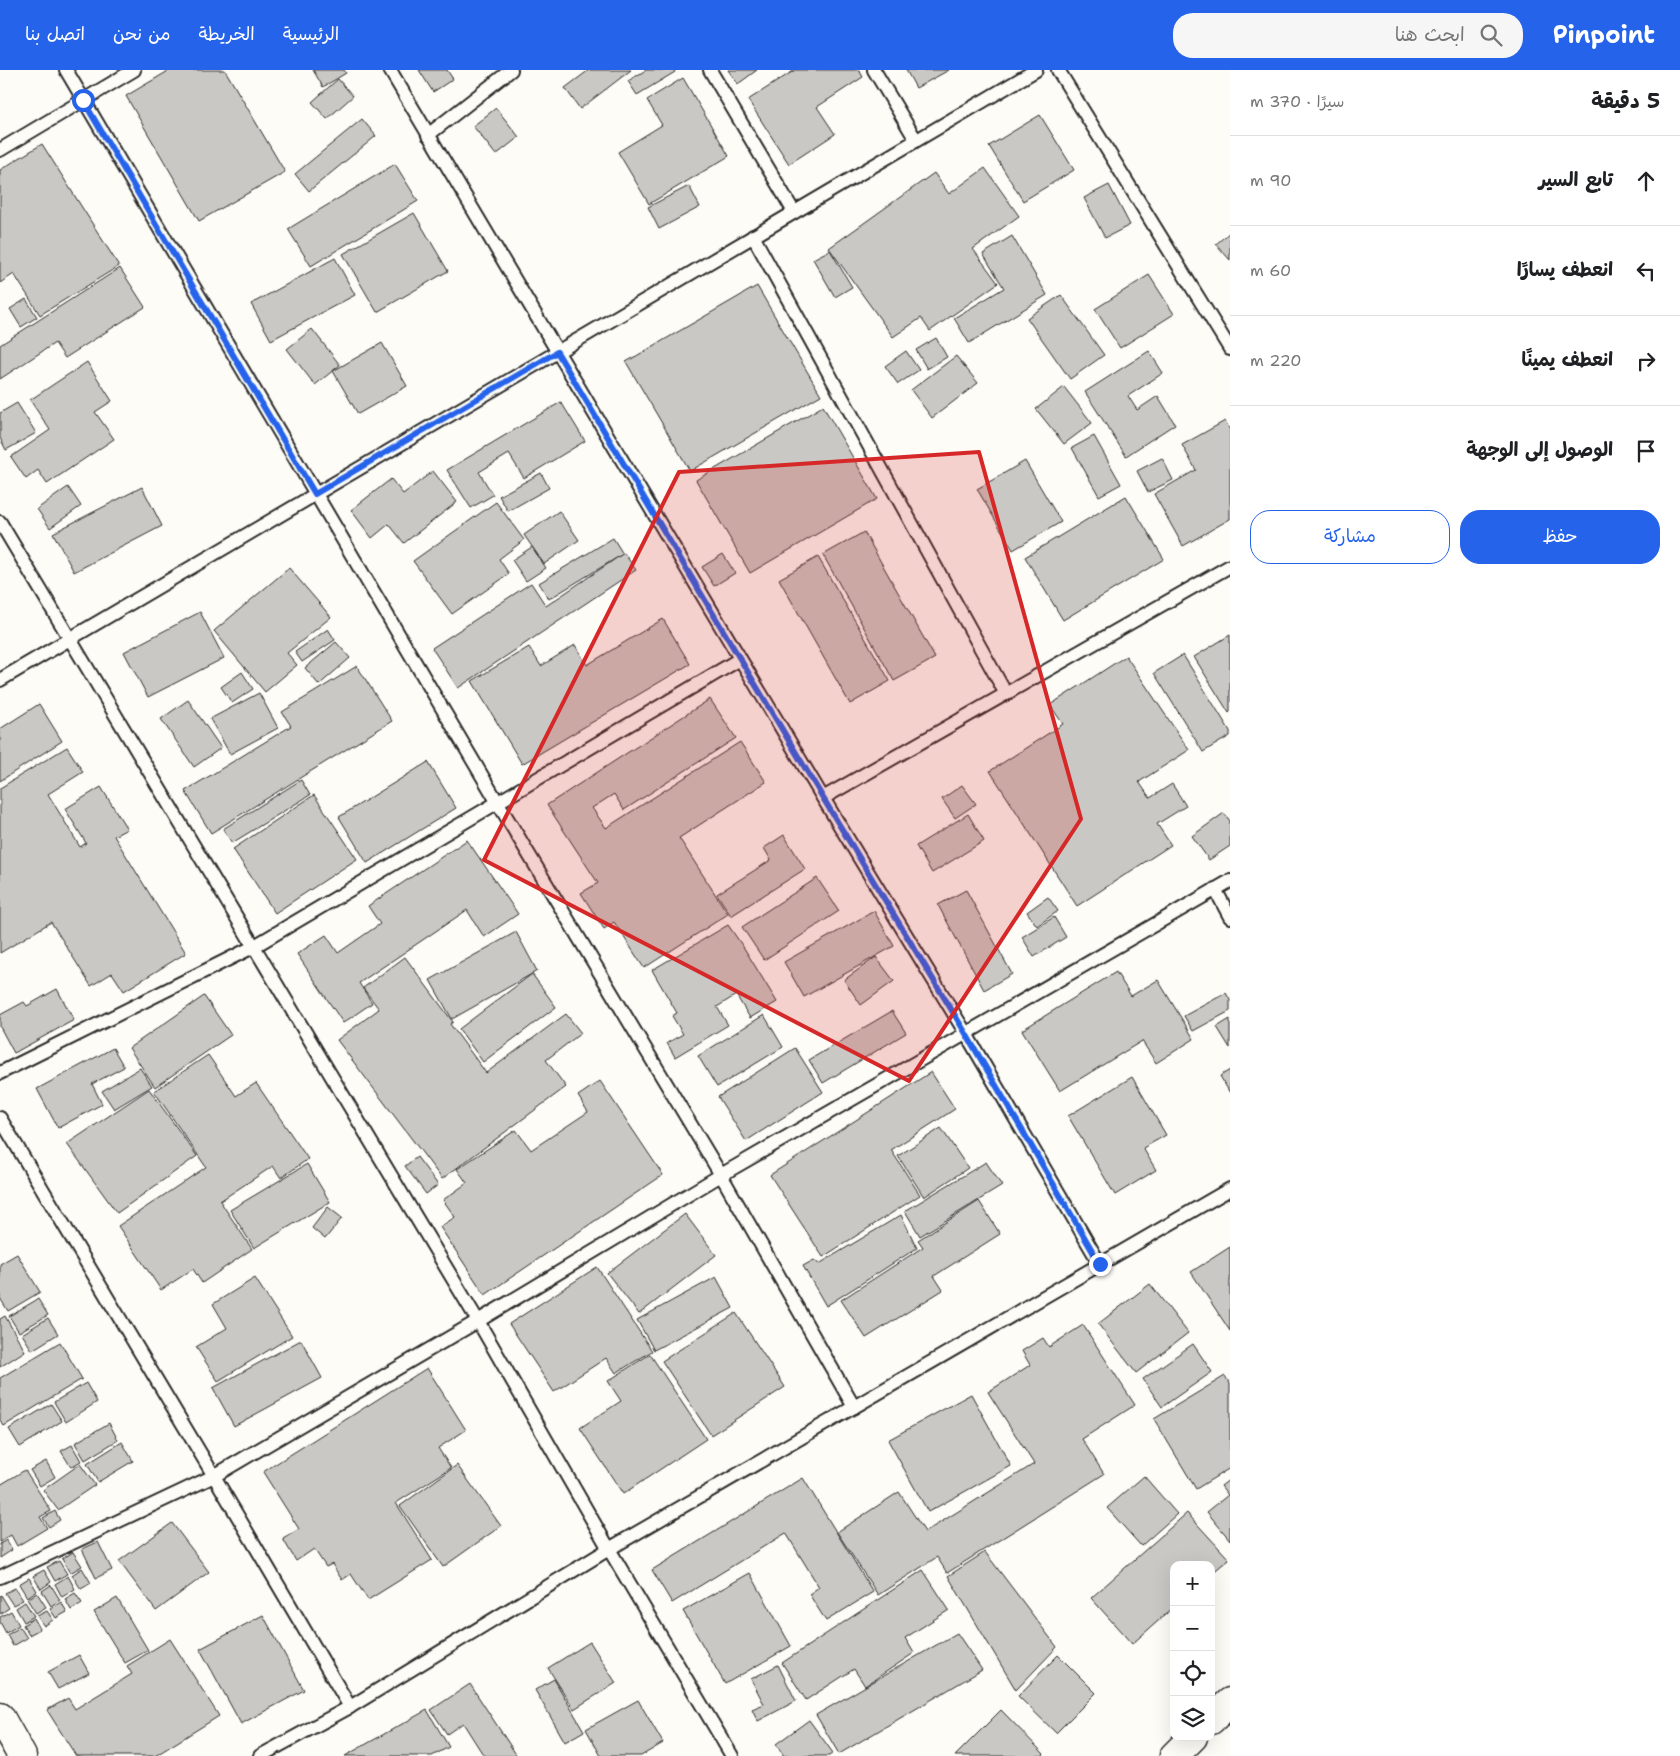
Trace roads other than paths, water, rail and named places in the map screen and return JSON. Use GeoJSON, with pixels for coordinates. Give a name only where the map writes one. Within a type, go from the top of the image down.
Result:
{"type":"FeatureCollection","features":[{"type":"Feature","properties":{"kind":"street"},"geometry":{"type":"LineString","coordinates":[[1215,1716],[1230,1702]]}},
{"type":"Feature","properties":{"kind":"street"},"geometry":{"type":"LineString","coordinates":[[0,1717],[22,1756]]}},
{"type":"Feature","properties":{"kind":"street"},"geometry":{"type":"LineString","coordinates":[[1174,1756],[1189,1741]]}},
{"type":"Feature","properties":{"kind":"lane"},"geometry":{"type":"LineString","coordinates":[[66,70],[315,494],[720,1175],[854,1407]]}},
{"type":"Feature","properties":{"kind":"lane"},"geometry":{"type":"LineString","coordinates":[[0,150],[134,70]]}},
{"type":"Feature","properties":{"kind":"lane"},"geometry":{"type":"LineString","coordinates":[[390,70],[823,798],[965,1032],[1100,1264]]}},
{"type":"Feature","properties":{"kind":"lane"},"geometry":{"type":"LineString","coordinates":[[428,134],[512,70]]}},
{"type":"Feature","properties":{"kind":"lane"},"geometry":{"type":"LineString","coordinates":[[710,70],[794,212]]}},
{"type":"Feature","properties":{"kind":"lane"},"geometry":{"type":"LineString","coordinates":[[874,70],[916,140]]}},
{"type":"Feature","properties":{"kind":"lane"},"geometry":{"type":"LineString","coordinates":[[0,680],[1036,70]]}},
{"type":"Feature","properties":{"kind":"lane"},"geometry":{"type":"LineString","coordinates":[[1058,70],[1230,349]]}},
{"type":"Feature","properties":{"kind":"lane"},"geometry":{"type":"LineString","coordinates":[[753,236],[1006,694]]}},
{"type":"Feature","properties":{"kind":"lane"},"geometry":{"type":"LineString","coordinates":[[0,522],[478,1321],[609,1549],[732,1756]]}},
{"type":"Feature","properties":{"kind":"lane"},"geometry":{"type":"LineString","coordinates":[[823,798],[1230,566]]}},
{"type":"Feature","properties":{"kind":"lane"},"geometry":{"type":"LineString","coordinates":[[0,1073],[253,947],[740,659]]}},
{"type":"Feature","properties":{"kind":"lane"},"geometry":{"type":"LineString","coordinates":[[0,1577],[214,1476],[478,1321],[720,1175],[965,1032],[1230,881]]}},
{"type":"Feature","properties":{"kind":"lane"},"geometry":{"type":"LineString","coordinates":[[1215,889],[1230,917]]}},
{"type":"Feature","properties":{"kind":"lane"},"geometry":{"type":"LineString","coordinates":[[0,1118],[350,1707]]}},
{"type":"Feature","properties":{"kind":"lane"},"geometry":{"type":"LineString","coordinates":[[260,1756],[350,1707],[609,1549],[1230,1189]]}}]}
